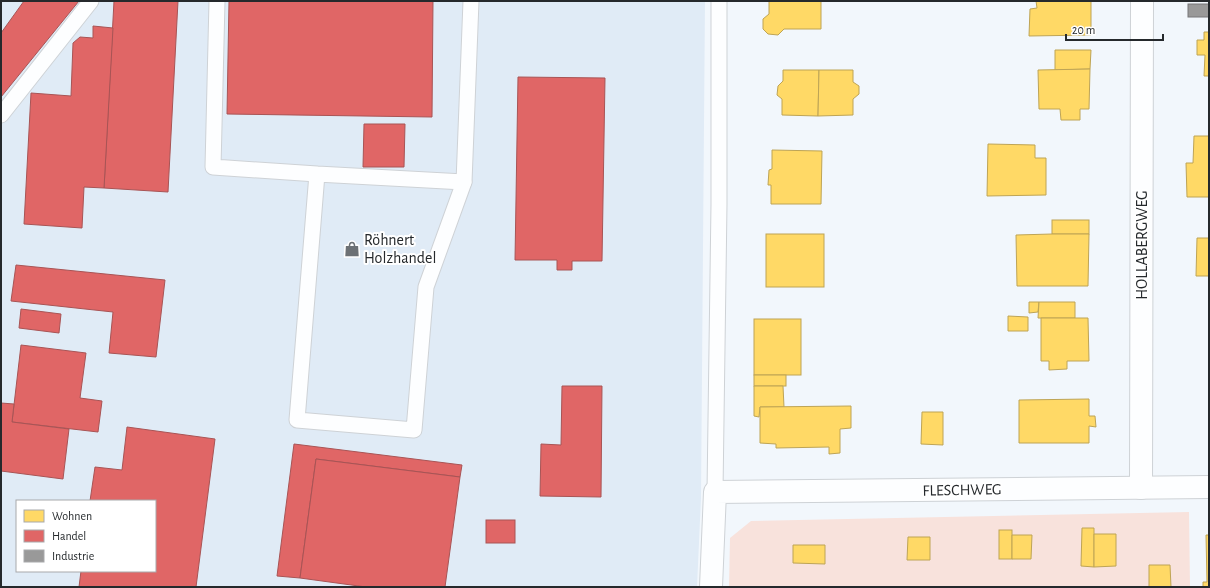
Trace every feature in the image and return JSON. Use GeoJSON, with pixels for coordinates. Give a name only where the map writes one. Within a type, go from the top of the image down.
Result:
{"type":"FeatureCollection","features":[{"type":"Feature","properties":{"kind":"street","name":"HOLLABERGWEG"},"geometry":{"type":"LineString","coordinates":[[1141,488],[1142,1]]}},
{"type":"Feature","properties":{"kind":"street","name":"FLESCHWEG"},"geometry":{"type":"LineString","coordinates":[[715,492],[1209,487]]}},
{"type":"Feature","properties":{"kind":"street"},"geometry":{"type":"LineString","coordinates":[[711,587],[715,492]]}},
{"type":"Feature","properties":{"kind":"lane"},"geometry":{"type":"LineString","coordinates":[[1,115],[91,1]]}},
{"type":"Feature","properties":{"kind":"lane"},"geometry":{"type":"LineString","coordinates":[[217,1],[213,167],[464,182]]}},
{"type":"Feature","properties":{"kind":"lane"},"geometry":{"type":"LineString","coordinates":[[317,174],[297,420],[414,430],[426,287],[464,182],[471,1]]}},
{"type":"Feature","properties":{"kind":"lane"},"geometry":{"type":"LineString","coordinates":[[715,492],[719,204],[719,1]]}},
{"type":"Feature","properties":{"kind":"shaded area","name":"Röhnert Holzhandel"},"geometry":{"type":"Polygon","coordinates":[[[1,1],[705,1],[701,498],[697,587],[1,587],[1,1]]]}},
{"type":"Feature","properties":{"kind":"shaded area"},"geometry":{"type":"Polygon","coordinates":[[[1189,512],[1190,587],[729,587],[730,538],[751,521],[1189,512]]]}},
{"type":"Feature","properties":{"kind":"building: Wohnen"},"geometry":{"type":"Polygon","coordinates":[[[769,1],[821,1],[821,29],[784,29],[778,35],[768,34],[763,29],[763,19],[769,14],[769,1]]]}},
{"type":"Feature","properties":{"kind":"building: Wohnen"},"geometry":{"type":"Polygon","coordinates":[[[1036,1],[1091,1],[1091,35],[1029,36],[1030,9],[1037,8],[1036,1]]]}},
{"type":"Feature","properties":{"kind":"building: Wohnen"},"geometry":{"type":"Polygon","coordinates":[[[1204,32],[1209,32],[1209,76],[1204,76],[1205,55],[1197,55],[1197,40],[1204,40],[1204,32]]]}},
{"type":"Feature","properties":{"kind":"building: Wohnen"},"geometry":{"type":"Polygon","coordinates":[[[1055,50],[1091,50],[1090,69],[1055,70],[1055,50]]]}},
{"type":"Feature","properties":{"kind":"building: Wohnen"},"geometry":{"type":"Polygon","coordinates":[[[1090,69],[1089,109],[1080,109],[1080,120],[1061,120],[1060,109],[1039,109],[1038,70],[1090,69]]]}},
{"type":"Feature","properties":{"kind":"building: Wohnen"},"geometry":{"type":"Polygon","coordinates":[[[783,70],[819,70],[818,116],[782,115],[782,99],[777,95],[778,86],[783,81],[783,70]]]}},
{"type":"Feature","properties":{"kind":"building: Wohnen"},"geometry":{"type":"Polygon","coordinates":[[[819,70],[853,70],[853,82],[859,86],[859,94],[853,99],[853,115],[818,116],[819,70]]]}},
{"type":"Feature","properties":{"kind":"building: Wohnen"},"geometry":{"type":"Polygon","coordinates":[[[1194,136],[1209,136],[1209,197],[1187,197],[1186,163],[1193,163],[1194,136]]]}},
{"type":"Feature","properties":{"kind":"building: Wohnen"},"geometry":{"type":"Polygon","coordinates":[[[988,144],[1035,145],[1035,158],[1046,158],[1046,195],[987,196],[988,144]]]}},
{"type":"Feature","properties":{"kind":"building: Wohnen"},"geometry":{"type":"Polygon","coordinates":[[[772,150],[822,151],[821,204],[771,204],[771,185],[768,185],[769,170],[772,169],[772,150]]]}},
{"type":"Feature","properties":{"kind":"building: Wohnen"},"geometry":{"type":"Polygon","coordinates":[[[1052,220],[1089,220],[1089,234],[1052,234],[1052,220]]]}},
{"type":"Feature","properties":{"kind":"building: Wohnen"},"geometry":{"type":"Polygon","coordinates":[[[766,234],[824,234],[824,287],[766,287],[766,234]]]}},
{"type":"Feature","properties":{"kind":"building: Wohnen"},"geometry":{"type":"Polygon","coordinates":[[[1089,234],[1088,286],[1017,286],[1016,235],[1089,234]]]}},
{"type":"Feature","properties":{"kind":"building: Wohnen"},"geometry":{"type":"Polygon","coordinates":[[[1197,238],[1209,238],[1209,276],[1196,276],[1197,238]]]}},
{"type":"Feature","properties":{"kind":"building: Wohnen"},"geometry":{"type":"Polygon","coordinates":[[[1029,302],[1039,302],[1038,312],[1029,313],[1029,302]]]}},
{"type":"Feature","properties":{"kind":"building: Wohnen"},"geometry":{"type":"Polygon","coordinates":[[[1039,302],[1075,302],[1075,318],[1038,318],[1039,302]]]}},
{"type":"Feature","properties":{"kind":"building: Wohnen"},"geometry":{"type":"Polygon","coordinates":[[[1008,316],[1028,317],[1028,331],[1008,331],[1008,316]]]}},
{"type":"Feature","properties":{"kind":"building: Wohnen"},"geometry":{"type":"Polygon","coordinates":[[[1041,318],[1088,318],[1089,361],[1067,361],[1067,369],[1049,370],[1049,361],[1041,361],[1041,318]]]}},
{"type":"Feature","properties":{"kind":"building: Wohnen"},"geometry":{"type":"Polygon","coordinates":[[[754,319],[801,319],[801,375],[754,375],[754,319]]]}},
{"type":"Feature","properties":{"kind":"building: Wohnen"},"geometry":{"type":"Polygon","coordinates":[[[754,375],[786,375],[786,386],[754,386],[754,375]]]}},
{"type":"Feature","properties":{"kind":"building: Wohnen"},"geometry":{"type":"Polygon","coordinates":[[[754,386],[783,386],[784,407],[760,407],[759,417],[754,416],[754,386]]]}},
{"type":"Feature","properties":{"kind":"building: Wohnen"},"geometry":{"type":"Polygon","coordinates":[[[1089,399],[1089,416],[1095,416],[1096,427],[1089,426],[1089,443],[1019,443],[1019,400],[1089,399]]]}},
{"type":"Feature","properties":{"kind":"building: Wohnen"},"geometry":{"type":"Polygon","coordinates":[[[851,406],[851,428],[840,429],[840,453],[829,454],[829,447],[776,448],[776,444],[760,443],[760,407],[851,406]]]}},
{"type":"Feature","properties":{"kind":"building: Wohnen"},"geometry":{"type":"Polygon","coordinates":[[[922,412],[943,412],[943,445],[921,444],[922,412]]]}},
{"type":"Feature","properties":{"kind":"building: Wohnen"},"geometry":{"type":"Polygon","coordinates":[[[1082,528],[1094,528],[1094,567],[1081,566],[1082,528]]]}},
{"type":"Feature","properties":{"kind":"building: Wohnen"},"geometry":{"type":"Polygon","coordinates":[[[999,530],[1012,530],[1012,559],[999,559],[999,530]]]}},
{"type":"Feature","properties":{"kind":"building: Wohnen"},"geometry":{"type":"Polygon","coordinates":[[[1094,534],[1116,534],[1116,566],[1094,567],[1094,534]]]}},
{"type":"Feature","properties":{"kind":"building: Wohnen"},"geometry":{"type":"Polygon","coordinates":[[[1012,535],[1032,535],[1031,559],[1012,559],[1012,535]]]}},
{"type":"Feature","properties":{"kind":"building: Wohnen"},"geometry":{"type":"Polygon","coordinates":[[[1206,535],[1209,535],[1209,587],[1203,587],[1203,582],[1207,582],[1206,535]]]}},
{"type":"Feature","properties":{"kind":"building: Wohnen"},"geometry":{"type":"Polygon","coordinates":[[[908,537],[930,537],[930,560],[907,560],[908,537]]]}},
{"type":"Feature","properties":{"kind":"building: Wohnen"},"geometry":{"type":"Polygon","coordinates":[[[793,545],[825,545],[825,564],[793,563],[793,545]]]}},
{"type":"Feature","properties":{"kind":"building: Wohnen"},"geometry":{"type":"Polygon","coordinates":[[[1149,565],[1170,565],[1171,587],[1149,587],[1149,565]]]}},
{"type":"Feature","properties":{"kind":"building: Handel"},"geometry":{"type":"Polygon","coordinates":[[[24,1],[79,1],[1,97],[1,33],[24,1]]]}},
{"type":"Feature","properties":{"kind":"building: Handel"},"geometry":{"type":"Polygon","coordinates":[[[114,1],[178,1],[168,192],[104,188],[114,1]]]}},
{"type":"Feature","properties":{"kind":"building: Handel"},"geometry":{"type":"Polygon","coordinates":[[[229,1],[433,1],[432,117],[227,114],[229,1]]]}},
{"type":"Feature","properties":{"kind":"building: Handel"},"geometry":{"type":"Polygon","coordinates":[[[93,26],[113,28],[104,188],[84,187],[82,228],[24,224],[31,93],[71,96],[73,43],[80,37],[93,38],[93,26]]]}},
{"type":"Feature","properties":{"kind":"building: Handel"},"geometry":{"type":"Polygon","coordinates":[[[518,77],[605,78],[602,261],[572,261],[572,270],[557,270],[557,260],[515,260],[518,77]]]}},
{"type":"Feature","properties":{"kind":"building: Handel"},"geometry":{"type":"Polygon","coordinates":[[[364,124],[405,124],[404,167],[363,167],[364,124]]]}},
{"type":"Feature","properties":{"kind":"building: Handel"},"geometry":{"type":"Polygon","coordinates":[[[16,265],[165,280],[156,357],[109,353],[113,312],[11,301],[16,265]]]}},
{"type":"Feature","properties":{"kind":"building: Handel"},"geometry":{"type":"Polygon","coordinates":[[[21,309],[61,314],[59,333],[19,328],[21,309]]]}},
{"type":"Feature","properties":{"kind":"building: Handel"},"geometry":{"type":"Polygon","coordinates":[[[21,345],[86,353],[80,398],[102,401],[98,432],[12,422],[21,345]]]}},
{"type":"Feature","properties":{"kind":"building: Handel"},"geometry":{"type":"Polygon","coordinates":[[[562,386],[602,386],[601,497],[540,496],[541,444],[561,445],[562,386]]]}},
{"type":"Feature","properties":{"kind":"building: Handel"},"geometry":{"type":"Polygon","coordinates":[[[1,403],[14,404],[12,422],[69,429],[63,479],[1,471],[1,403]]]}},
{"type":"Feature","properties":{"kind":"building: Handel"},"geometry":{"type":"Polygon","coordinates":[[[127,427],[215,439],[196,587],[79,587],[81,572],[156,572],[156,500],[90,500],[95,467],[122,470],[127,427]]]}},
{"type":"Feature","properties":{"kind":"building: Handel"},"geometry":{"type":"Polygon","coordinates":[[[294,444],[462,465],[460,477],[316,459],[300,578],[277,576],[294,444]]]}},
{"type":"Feature","properties":{"kind":"building: Handel"},"geometry":{"type":"Polygon","coordinates":[[[316,459],[460,477],[445,587],[366,587],[300,578],[316,459]]]}},
{"type":"Feature","properties":{"kind":"building: Handel"},"geometry":{"type":"Polygon","coordinates":[[[486,520],[515,520],[515,543],[486,543],[486,520]]]}},
{"type":"Feature","properties":{"kind":"building: Industrie"},"geometry":{"type":"Polygon","coordinates":[[[1188,4],[1209,4],[1209,17],[1188,17],[1188,4]]]}},
{"type":"Feature","properties":{"kind":"place","name":"Röhnert Holzhandel"},"geometry":{"type":"Point","coordinates":[352,249]}}]}
